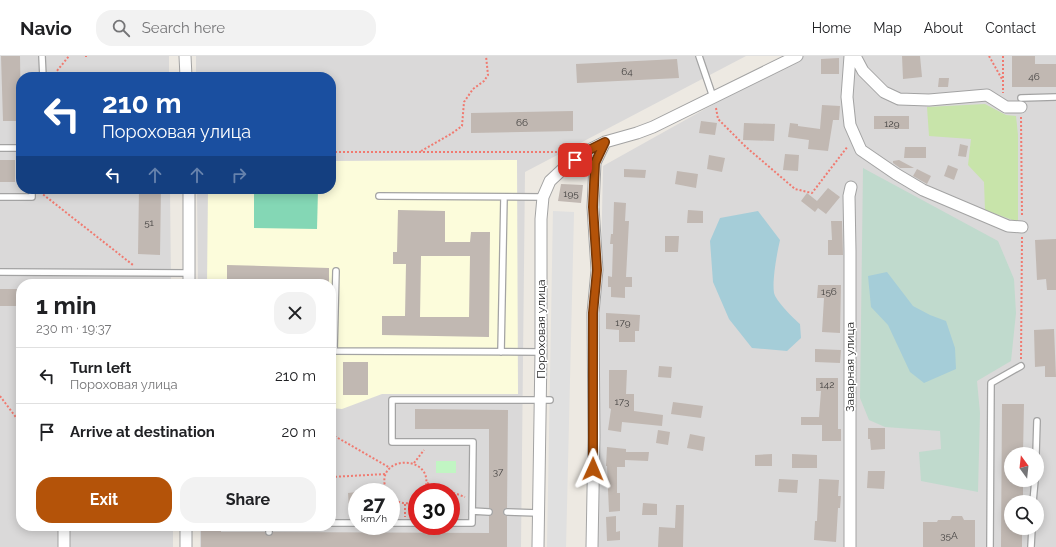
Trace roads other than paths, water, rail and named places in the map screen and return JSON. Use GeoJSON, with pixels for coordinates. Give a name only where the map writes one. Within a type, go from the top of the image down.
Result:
{"type":"FeatureCollection","features":[{"type":"Feature","properties":{"kind":"street"},"geometry":{"type":"LineString","coordinates":[[185,56],[186,72]]}},
{"type":"Feature","properties":{"kind":"street","name":"Пороховая улица"},"geometry":{"type":"LineString","coordinates":[[538,547],[538,513],[545,400],[541,352],[541,219],[543,197],[550,181],[565,167],[585,152],[605,142],[637,134],[653,127],[797,56]]}},
{"type":"Feature","properties":{"kind":"street"},"geometry":{"type":"LineString","coordinates":[[850,56],[847,97],[850,125],[861,150],[923,190],[1008,226],[1022,228]]}},
{"type":"Feature","properties":{"kind":"street"},"geometry":{"type":"LineString","coordinates":[[855,56],[863,71],[884,92],[899,99],[929,100],[987,95],[1006,106],[1021,103]]}},
{"type":"Feature","properties":{"kind":"street"},"geometry":{"type":"LineString","coordinates":[[592,547],[594,437],[593,313],[597,270],[593,207],[595,163],[605,142]]}},
{"type":"Feature","properties":{"kind":"street","name":"Заварная улица"},"geometry":{"type":"LineString","coordinates":[[850,547],[849,196],[851,187]]}},
{"type":"Feature","properties":{"kind":"street"},"geometry":{"type":"LineString","coordinates":[[189,194],[189,279]]}},
{"type":"Feature","properties":{"kind":"street"},"geometry":{"type":"LineString","coordinates":[[64,531],[64,547]]}},
{"type":"Feature","properties":{"kind":"street"},"geometry":{"type":"LineString","coordinates":[[186,531],[186,547]]}},
{"type":"Feature","properties":{"kind":"lane"},"geometry":{"type":"LineString","coordinates":[[42,56],[43,72]]}},
{"type":"Feature","properties":{"kind":"lane"},"geometry":{"type":"LineString","coordinates":[[699,56],[713,97]]}},
{"type":"Feature","properties":{"kind":"lane"},"geometry":{"type":"LineString","coordinates":[[1021,103],[1056,97]]}},
{"type":"Feature","properties":{"kind":"lane"},"geometry":{"type":"LineString","coordinates":[[0,148],[16,148]]}},
{"type":"Feature","properties":{"kind":"lane"},"geometry":{"type":"LineString","coordinates":[[0,197],[32,197],[32,194]]}},
{"type":"Feature","properties":{"kind":"lane"},"geometry":{"type":"LineString","coordinates":[[379,196],[543,197]]}},
{"type":"Feature","properties":{"kind":"lane"},"geometry":{"type":"LineString","coordinates":[[501,352],[504,197]]}},
{"type":"Feature","properties":{"kind":"lane"},"geometry":{"type":"LineString","coordinates":[[336,271],[336,279]]}},
{"type":"Feature","properties":{"kind":"lane"},"geometry":{"type":"LineString","coordinates":[[0,272],[189,273]]}},
{"type":"Feature","properties":{"kind":"lane"},"geometry":{"type":"LineString","coordinates":[[336,351],[541,352]]}},
{"type":"Feature","properties":{"kind":"lane"},"geometry":{"type":"LineString","coordinates":[[990,547],[991,383],[1021,366]]}},
{"type":"Feature","properties":{"kind":"lane"},"geometry":{"type":"LineString","coordinates":[[460,523],[472,522],[473,442],[392,442],[392,400],[545,400]]}},
{"type":"Feature","properties":{"kind":"lane"},"geometry":{"type":"LineString","coordinates":[[1036,447],[1037,421]]}},
{"type":"Feature","properties":{"kind":"lane"},"geometry":{"type":"LineString","coordinates":[[472,511],[489,512]]}},
{"type":"Feature","properties":{"kind":"lane"},"geometry":{"type":"LineString","coordinates":[[507,512],[538,513]]}},
{"type":"Feature","properties":{"kind":"lane"},"geometry":{"type":"LineString","coordinates":[[336,523],[348,523]]}},
{"type":"Feature","properties":{"kind":"lane"},"geometry":{"type":"LineString","coordinates":[[1031,547],[1032,535]]}},
{"type":"Feature","properties":{"kind":"water"},"geometry":{"type":"Polygon","coordinates":[[[758,211],[780,240],[774,274],[775,296],[789,314],[800,324],[801,338],[787,351],[752,348],[729,319],[713,282],[710,241],[720,218],[758,211]]]}},
{"type":"Feature","properties":{"kind":"water"},"geometry":{"type":"Polygon","coordinates":[[[887,272],[913,306],[946,321],[955,348],[956,369],[924,383],[910,372],[888,325],[871,307],[868,276],[887,272]]]}}]}
